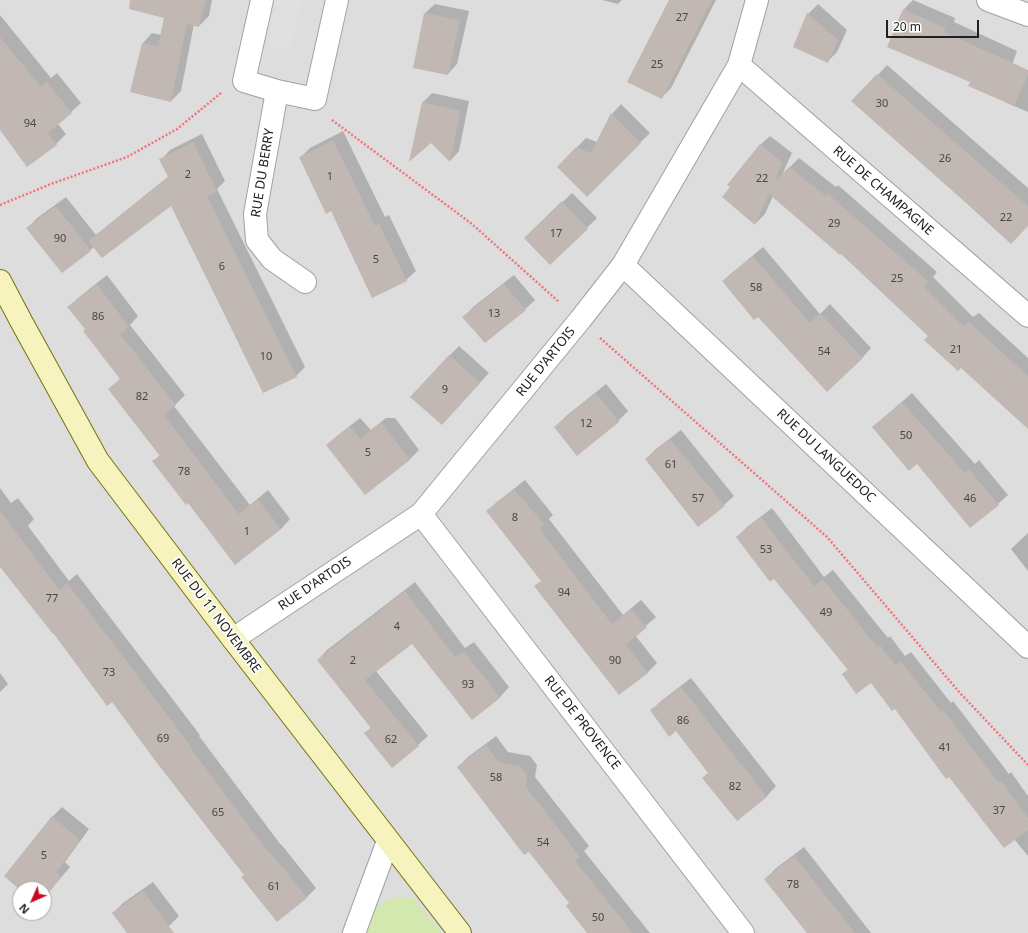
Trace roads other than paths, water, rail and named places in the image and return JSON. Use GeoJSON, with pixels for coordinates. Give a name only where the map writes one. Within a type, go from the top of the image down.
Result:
{"type":"FeatureCollection","features":[{"type":"Feature","properties":{"kind":"street"},"geometry":{"type":"LineString","coordinates":[[262,0],[244,81],[277,91],[315,99],[337,0]]}},
{"type":"Feature","properties":{"kind":"street","name":"RUE D'ARTOIS"},"geometry":{"type":"LineString","coordinates":[[233,639],[421,514],[580,320],[623,265],[739,65],[757,0]]}},
{"type":"Feature","properties":{"kind":"street"},"geometry":{"type":"LineString","coordinates":[[988,0],[1028,15]]}},
{"type":"Feature","properties":{"kind":"street","name":"RUE DE CHAMPAGNE"},"geometry":{"type":"LineString","coordinates":[[739,65],[1028,316]]}},
{"type":"Feature","properties":{"kind":"street","name":"RUE DU BERRY"},"geometry":{"type":"LineString","coordinates":[[277,91],[255,214],[258,240],[272,259],[305,282]]}},
{"type":"Feature","properties":{"kind":"street","name":"RUE DU LANGUEDOC"},"geometry":{"type":"LineString","coordinates":[[623,265],[1028,648]]}},
{"type":"Feature","properties":{"kind":"street","name":"RUE DU 11 NOVEMBRE"},"geometry":{"type":"LineString","coordinates":[[0,281],[20,321],[98,461],[233,639],[460,933]]}},
{"type":"Feature","properties":{"kind":"street","name":"RUE DE PROVENCE"},"geometry":{"type":"LineString","coordinates":[[421,514],[743,933]]}},
{"type":"Feature","properties":{"kind":"street"},"geometry":{"type":"LineString","coordinates":[[354,933],[388,841]]}}]}
